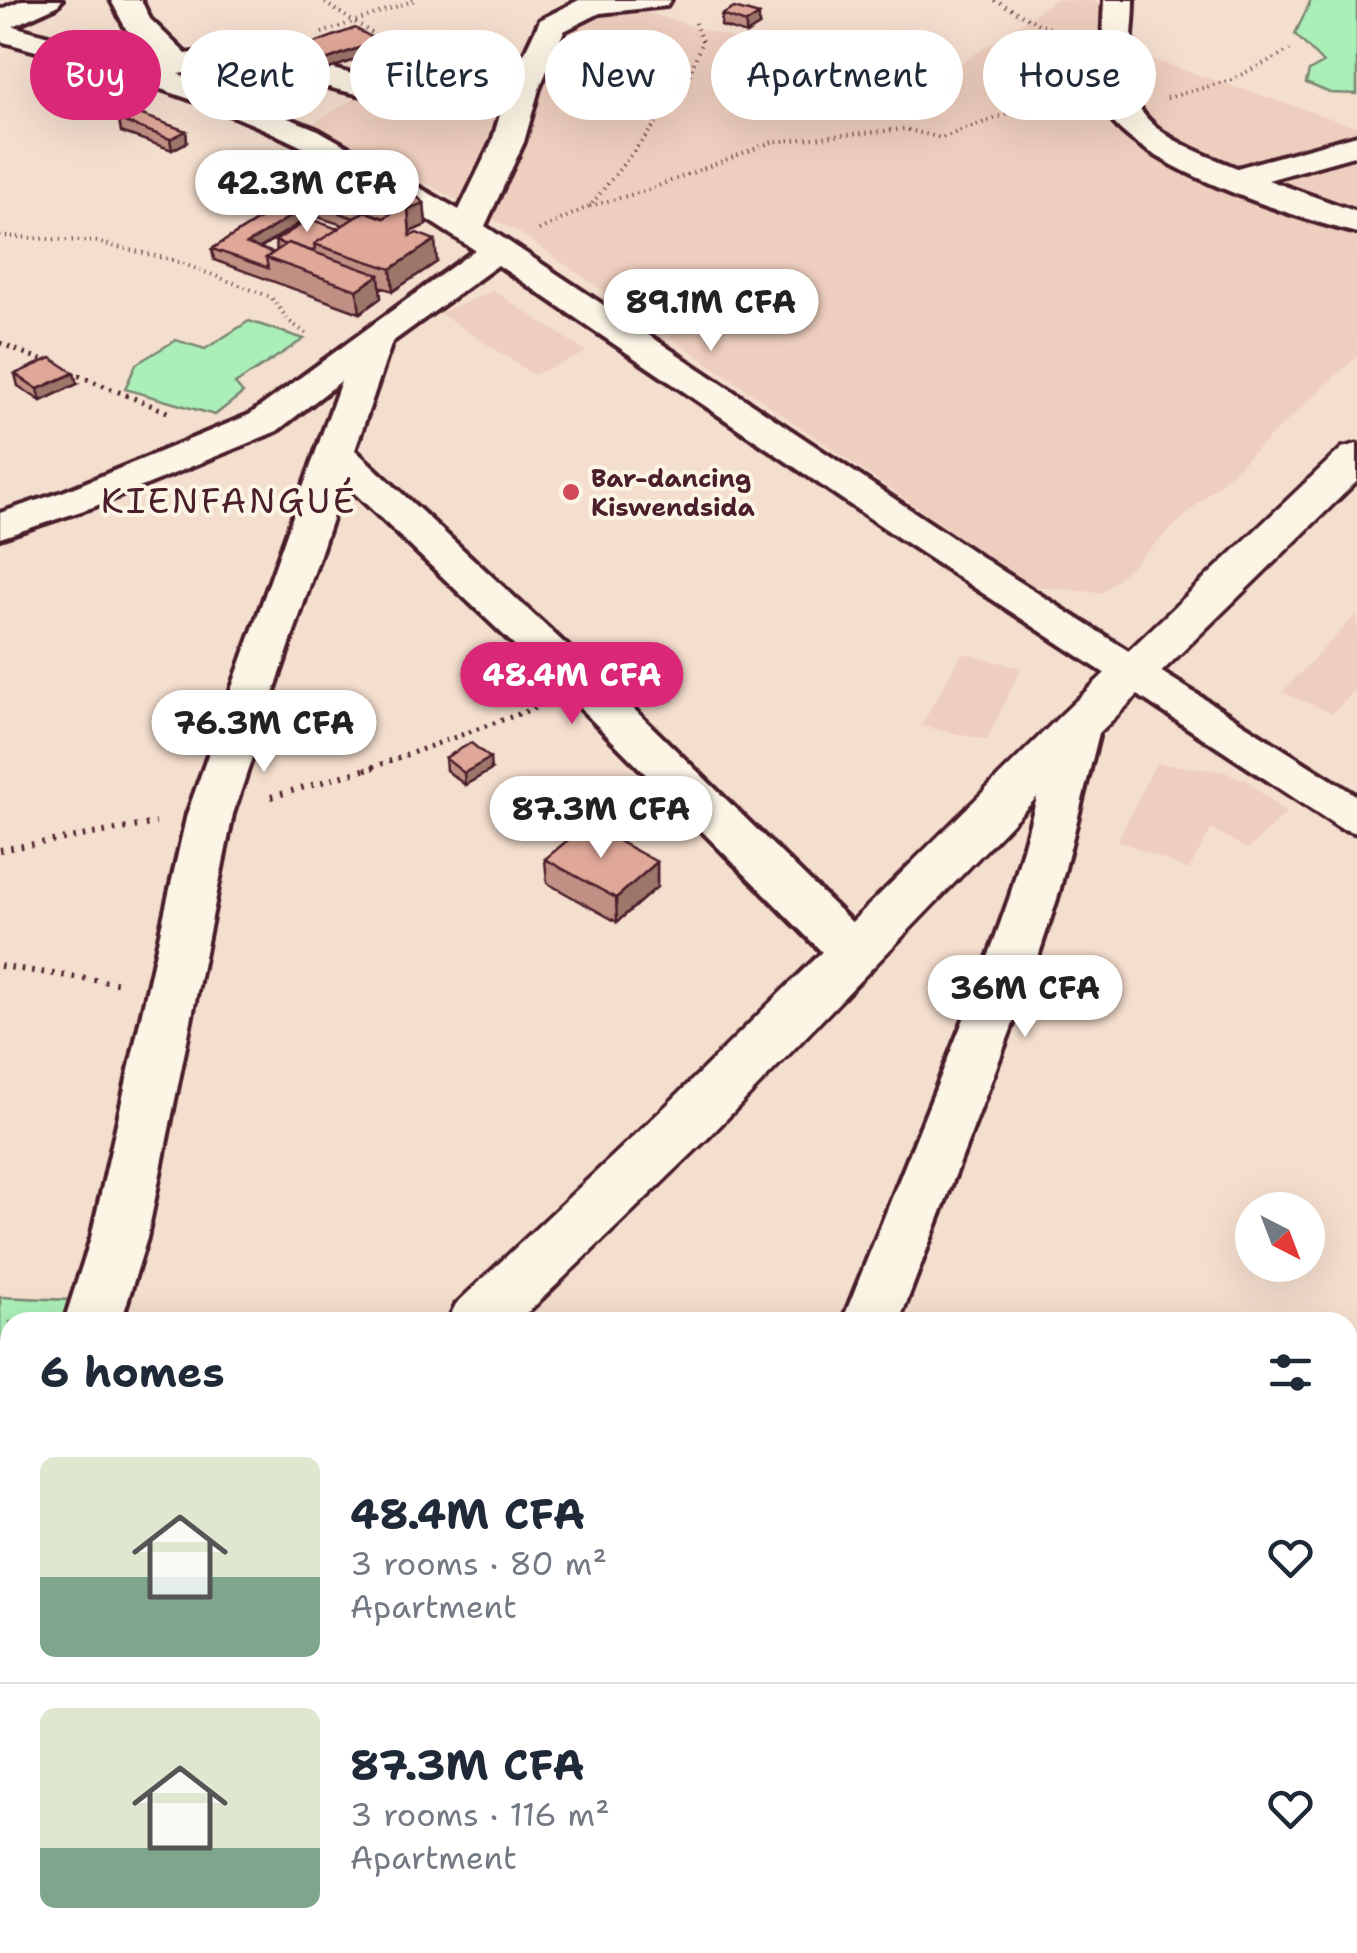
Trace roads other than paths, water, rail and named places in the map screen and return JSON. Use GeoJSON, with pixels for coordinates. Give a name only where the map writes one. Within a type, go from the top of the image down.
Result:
{"type":"FeatureCollection","features":[{"type":"Feature","properties":{"kind":"main road"},"geometry":{"type":"LineString","coordinates":[[488,1312],[687,1122],[1079,725],[1357,458]]}},
{"type":"Feature","properties":{"kind":"street"},"geometry":{"type":"LineString","coordinates":[[0,20],[47,0]]}},
{"type":"Feature","properties":{"kind":"street"},"geometry":{"type":"LineString","coordinates":[[126,0],[136,24],[177,63]]}},
{"type":"Feature","properties":{"kind":"street"},"geometry":{"type":"LineString","coordinates":[[1119,0],[1112,64],[1119,108],[1129,121],[1174,151],[1235,179],[1357,224]]}},
{"type":"Feature","properties":{"kind":"street"},"geometry":{"type":"LineString","coordinates":[[525,88],[551,26],[594,4],[668,5]]}},
{"type":"Feature","properties":{"kind":"street"},"geometry":{"type":"LineString","coordinates":[[0,32],[30,40]]}},
{"type":"Feature","properties":{"kind":"street"},"geometry":{"type":"LineString","coordinates":[[161,66],[269,52],[306,71],[350,83]]}},
{"type":"Feature","properties":{"kind":"street"},"geometry":{"type":"LineString","coordinates":[[161,78],[303,135],[434,206],[1130,675],[1357,817]]}},
{"type":"Feature","properties":{"kind":"street"},"geometry":{"type":"LineString","coordinates":[[0,526],[79,499],[263,423],[359,349],[482,239],[514,120]]}},
{"type":"Feature","properties":{"kind":"street"},"geometry":{"type":"LineString","coordinates":[[1235,179],[1357,144]]}},
{"type":"Feature","properties":{"kind":"street"},"geometry":{"type":"LineString","coordinates":[[95,1312],[119,1238],[210,814],[336,453],[359,349]]}},
{"type":"Feature","properties":{"kind":"street"},"geometry":{"type":"LineString","coordinates":[[336,453],[587,688],[854,954]]}},
{"type":"Feature","properties":{"kind":"street"},"geometry":{"type":"LineString","coordinates":[[874,1312],[1009,969],[1034,896],[1079,725]]}},
{"type":"Feature","properties":{"kind":"place","name":"Bar-dancing Kiswendsida"},"geometry":{"type":"Point","coordinates":[571,492]}},
{"type":"Feature","properties":{"kind":"district","name":"KIENFANGUÉ"},"geometry":{"type":"Point","coordinates":[229,500]}}]}
